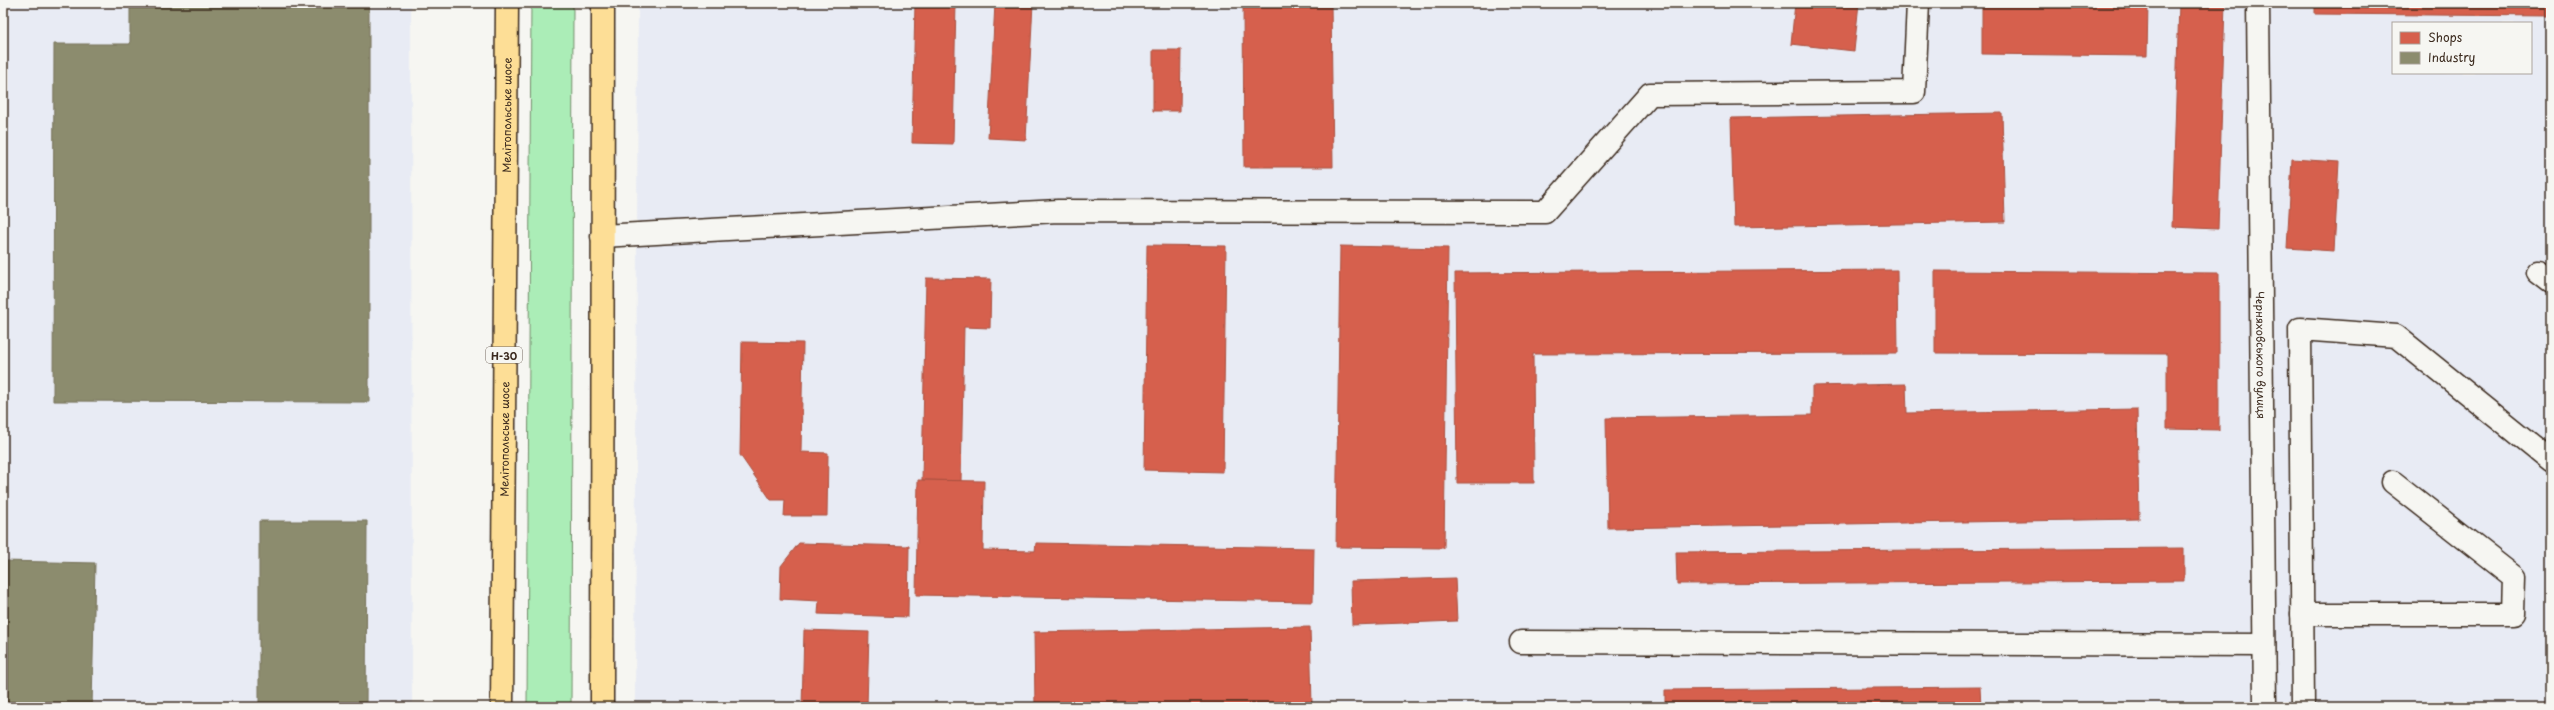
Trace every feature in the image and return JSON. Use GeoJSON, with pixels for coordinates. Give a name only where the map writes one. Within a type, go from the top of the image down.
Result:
{"type":"FeatureCollection","features":[{"type":"Feature","properties":{"kind":"main road","name":"Мелітопольське шосе"},"geometry":{"type":"LineString","coordinates":[[502,707],[507,3]]}},
{"type":"Feature","properties":{"kind":"main road"},"geometry":{"type":"LineString","coordinates":[[602,707],[603,3]]}},
{"type":"Feature","properties":{"kind":"street"},"geometry":{"type":"LineString","coordinates":[[602,236],[1058,211],[1545,212],[1650,94],[1914,92],[1918,3]]}},
{"type":"Feature","properties":{"kind":"street","name":"Черняховського вулиця"},"geometry":{"type":"LineString","coordinates":[[2258,3],[2265,707]]}},
{"type":"Feature","properties":{"kind":"street"},"geometry":{"type":"LineString","coordinates":[[2303,707],[2300,329],[2396,336],[2551,461]]}},
{"type":"Feature","properties":{"kind":"street"},"geometry":{"type":"LineString","coordinates":[[2302,614],[2513,614],[2514,577],[2393,482]]}},
{"type":"Feature","properties":{"kind":"street"},"geometry":{"type":"LineString","coordinates":[[1521,642],[2264,645]]}},
{"type":"Feature","properties":{"kind":"shaded area"},"geometry":{"type":"Polygon","coordinates":[[[3,3],[411,3],[412,707],[3,707],[3,3]]]}},
{"type":"Feature","properties":{"kind":"shaded area"},"geometry":{"type":"Polygon","coordinates":[[[638,3],[2551,3],[2551,707],[635,707],[638,3]]]}},
{"type":"Feature","properties":{"kind":"green space"},"geometry":{"type":"Polygon","coordinates":[[[531,3],[573,3],[571,707],[527,707],[531,3]]]}},
{"type":"Feature","properties":{"kind":"building: Shops"},"geometry":{"type":"Polygon","coordinates":[[[915,3],[956,3],[953,144],[912,143],[915,3]]]}},
{"type":"Feature","properties":{"kind":"building: Shops"},"geometry":{"type":"Polygon","coordinates":[[[995,3],[1033,3],[1026,140],[988,138],[995,3]]]}},
{"type":"Feature","properties":{"kind":"building: Shops"},"geometry":{"type":"Polygon","coordinates":[[[1243,3],[1331,3],[1333,167],[1244,167],[1243,3]]]}},
{"type":"Feature","properties":{"kind":"building: Shops"},"geometry":{"type":"Polygon","coordinates":[[[1795,3],[1859,3],[1854,51],[1791,44],[1795,3]]]}},
{"type":"Feature","properties":{"kind":"building: Shops"},"geometry":{"type":"Polygon","coordinates":[[[1982,3],[2148,3],[2147,56],[1982,54],[1982,3]]]}},
{"type":"Feature","properties":{"kind":"building: Shops"},"geometry":{"type":"Polygon","coordinates":[[[2179,3],[2225,3],[2218,229],[2172,227],[2179,3]]]}},
{"type":"Feature","properties":{"kind":"building: Shops"},"geometry":{"type":"Polygon","coordinates":[[[2315,3],[2549,3],[2549,16],[2315,14],[2315,3]]]}},
{"type":"Feature","properties":{"kind":"building: Shops"},"geometry":{"type":"Polygon","coordinates":[[[1153,50],[1181,50],[1180,111],[1153,111],[1153,50]]]}},
{"type":"Feature","properties":{"kind":"building: Shops"},"geometry":{"type":"Polygon","coordinates":[[[2002,113],[2005,222],[1734,227],[1731,118],[2002,113]]]}},
{"type":"Feature","properties":{"kind":"building: Shops"},"geometry":{"type":"Polygon","coordinates":[[[2292,159],[2339,162],[2334,251],[2287,248],[2292,159]]]}},
{"type":"Feature","properties":{"kind":"building: Shops"},"geometry":{"type":"Polygon","coordinates":[[[1147,245],[1226,246],[1223,472],[1144,470],[1147,245]]]}},
{"type":"Feature","properties":{"kind":"building: Shops"},"geometry":{"type":"Polygon","coordinates":[[[1340,246],[1448,248],[1444,548],[1336,547],[1340,246]]]}},
{"type":"Feature","properties":{"kind":"building: Shops"},"geometry":{"type":"Polygon","coordinates":[[[1897,270],[1898,353],[1533,354],[1534,483],[1457,483],[1455,273],[1897,270]]]}},
{"type":"Feature","properties":{"kind":"building: Shops"},"geometry":{"type":"Polygon","coordinates":[[[1935,271],[2219,273],[2219,430],[2167,429],[2167,354],[1935,353],[1935,271]]]}},
{"type":"Feature","properties":{"kind":"building: Shops"},"geometry":{"type":"Polygon","coordinates":[[[926,278],[991,279],[990,328],[964,327],[961,481],[922,480],[926,278]]]}},
{"type":"Feature","properties":{"kind":"building: Shops"},"geometry":{"type":"Polygon","coordinates":[[[742,342],[803,343],[801,452],[828,453],[827,516],[784,516],[785,500],[771,500],[740,455],[742,342]]]}},
{"type":"Feature","properties":{"kind":"building: Shops"},"geometry":{"type":"Polygon","coordinates":[[[1906,384],[1907,413],[2137,409],[2139,519],[1608,528],[1606,418],[1812,415],[1812,386],[1906,384]]]}},
{"type":"Feature","properties":{"kind":"building: Shops"},"geometry":{"type":"Polygon","coordinates":[[[918,480],[984,481],[983,550],[1035,551],[1036,543],[1314,548],[1313,602],[916,595],[918,480]]]}},
{"type":"Feature","properties":{"kind":"building: Shops"},"geometry":{"type":"Polygon","coordinates":[[[799,543],[909,546],[908,617],[818,614],[819,601],[780,599],[781,566],[799,543]]]}},
{"type":"Feature","properties":{"kind":"building: Shops"},"geometry":{"type":"Polygon","coordinates":[[[2184,548],[2184,581],[1677,584],[1676,552],[2184,548]]]}},
{"type":"Feature","properties":{"kind":"building: Shops"},"geometry":{"type":"Polygon","coordinates":[[[1455,578],[1457,621],[1352,625],[1351,581],[1455,578]]]}},
{"type":"Feature","properties":{"kind":"building: Shops"},"geometry":{"type":"Polygon","coordinates":[[[1310,627],[1312,705],[1035,707],[1034,632],[1310,627]]]}},
{"type":"Feature","properties":{"kind":"building: Shops"},"geometry":{"type":"Polygon","coordinates":[[[804,630],[869,632],[867,707],[802,707],[804,630]]]}},
{"type":"Feature","properties":{"kind":"building: Shops"},"geometry":{"type":"Polygon","coordinates":[[[1980,687],[1981,707],[1665,707],[1665,690],[1980,687]]]}},
{"type":"Feature","properties":{"kind":"building: Industry"},"geometry":{"type":"Polygon","coordinates":[[[130,3],[369,3],[369,402],[53,401],[54,44],[130,44],[130,3]]]}},
{"type":"Feature","properties":{"kind":"building: Industry"},"geometry":{"type":"Polygon","coordinates":[[[259,521],[367,521],[366,707],[259,707],[259,521]]]}},
{"type":"Feature","properties":{"kind":"building: Industry"},"geometry":{"type":"Polygon","coordinates":[[[3,561],[95,563],[92,707],[3,707],[3,561]]]}}]}
